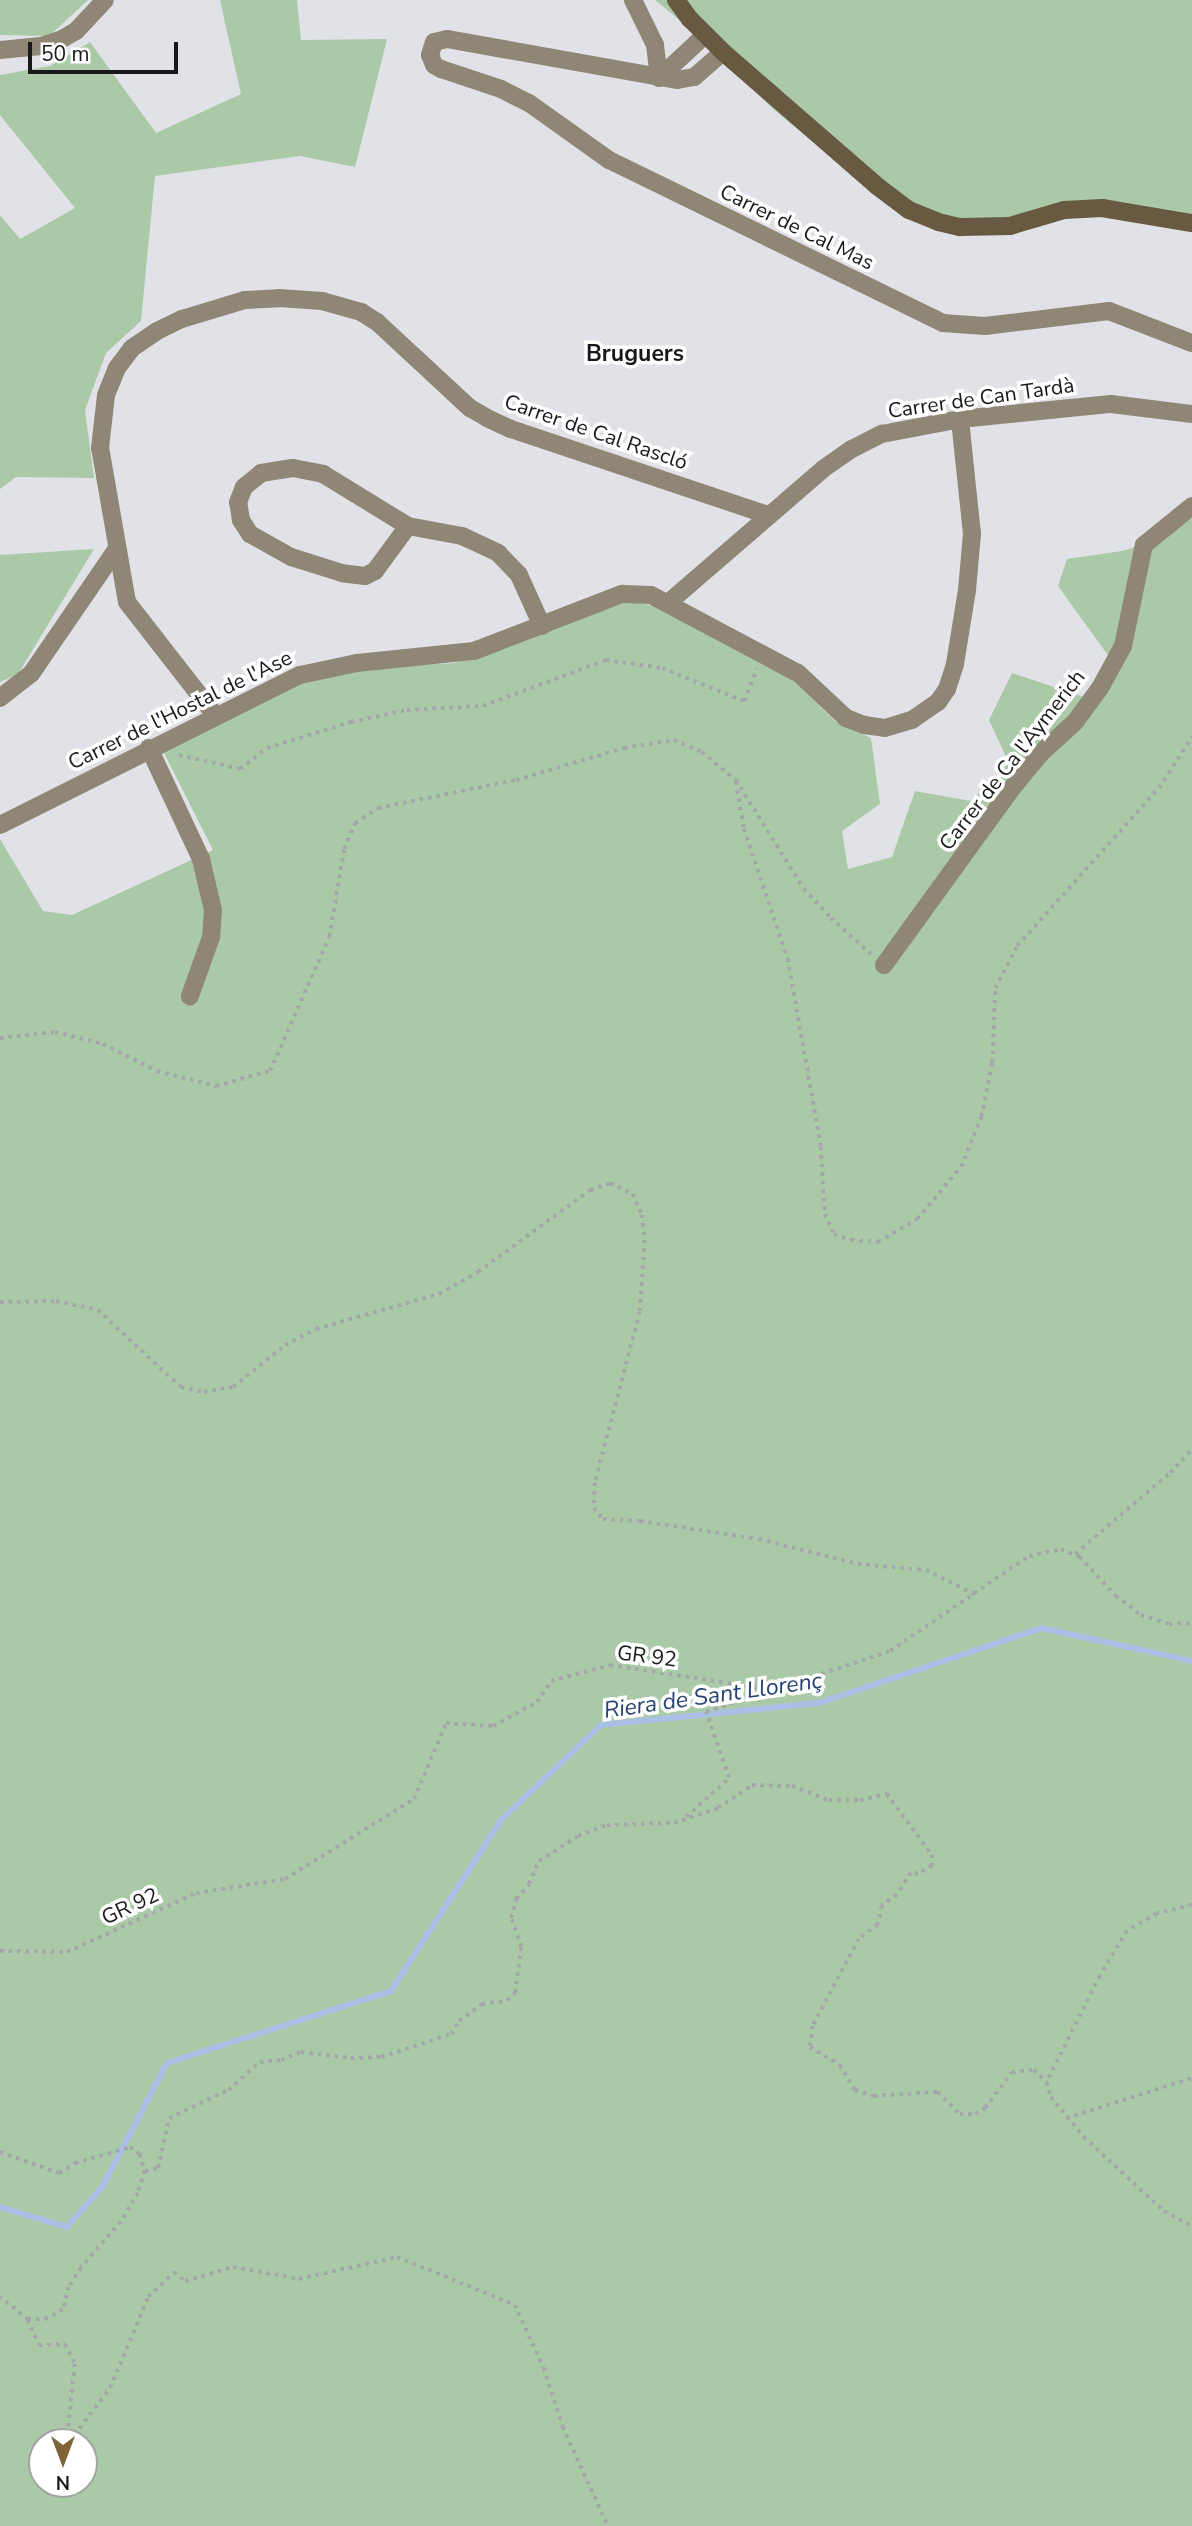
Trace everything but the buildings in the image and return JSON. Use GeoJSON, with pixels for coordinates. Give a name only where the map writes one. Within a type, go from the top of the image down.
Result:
{"type":"FeatureCollection","features":[{"type":"Feature","properties":{"kind":"main road"},"geometry":{"type":"LineString","coordinates":[[662,0],[675,12],[690,19]]}},
{"type":"Feature","properties":{"kind":"main road"},"geometry":{"type":"LineString","coordinates":[[676,0],[690,19],[723,52],[908,210],[938,222],[988,228],[1010,226],[1063,210],[1102,208],[1192,223]]}},
{"type":"Feature","properties":{"kind":"street"},"geometry":{"type":"LineString","coordinates":[[0,50],[41,46],[62,39],[76,30],[105,0]]}},
{"type":"Feature","properties":{"kind":"street"},"geometry":{"type":"LineString","coordinates":[[633,0],[650,33],[659,78]]}},
{"type":"Feature","properties":{"kind":"street"},"geometry":{"type":"LineString","coordinates":[[659,78],[705,34]]}},
{"type":"Feature","properties":{"kind":"street","name":"Carrer de Cal Mas"},"geometry":{"type":"LineString","coordinates":[[659,78],[438,39],[431,46],[430,55],[434,65],[518,97],[545,113],[609,160],[943,323],[985,326],[1109,311],[1192,343]]}},
{"type":"Feature","properties":{"kind":"street"},"geometry":{"type":"LineString","coordinates":[[659,78],[694,77],[723,52]]}},
{"type":"Feature","properties":{"kind":"street","name":"Carrer de Cal Rascló"},"geometry":{"type":"LineString","coordinates":[[215,715],[127,602],[100,448],[104,404],[117,368],[132,348],[157,331],[206,310],[245,300],[278,298],[322,301],[361,312],[377,322],[470,408],[487,418],[510,429],[768,516]]}},
{"type":"Feature","properties":{"kind":"street","name":"Carrer de Can Tardà"},"geometry":{"type":"LineString","coordinates":[[668,603],[823,469],[852,449],[883,434],[960,419],[1111,404],[1192,414]]}},
{"type":"Feature","properties":{"kind":"street","name":"Carrer de l'Hostal de l'Ase"},"geometry":{"type":"LineString","coordinates":[[0,825],[215,715],[300,675],[357,663],[451,656],[474,651],[622,594],[652,595],[798,673],[846,718],[864,725],[898,725],[925,713],[938,702],[947,689],[955,664],[972,534],[960,419]]}},
{"type":"Feature","properties":{"kind":"street"},"geometry":{"type":"LineString","coordinates":[[408,526],[375,571],[365,576],[342,573],[291,557],[250,534],[241,520],[238,502],[244,487],[261,473],[305,468],[323,474],[408,526],[462,536],[498,553],[519,575],[542,626]]}},
{"type":"Feature","properties":{"kind":"street","name":"Carrer de Ca l'Aymerich"},"geometry":{"type":"LineString","coordinates":[[884,965],[1013,788],[1041,753],[1075,722],[1100,688],[1123,646],[1144,545],[1192,506]]}},
{"type":"Feature","properties":{"kind":"street"},"geometry":{"type":"LineString","coordinates":[[0,698],[31,674],[116,550]]}},
{"type":"Feature","properties":{"kind":"street"},"geometry":{"type":"LineString","coordinates":[[149,748],[201,859],[213,910],[211,937],[190,996]]}},
{"type":"Feature","properties":{"kind":"path"},"geometry":{"type":"LineString","coordinates":[[149,748],[240,769],[267,748],[351,722],[407,710],[483,706],[606,660],[662,668],[744,701],[763,654]]}},
{"type":"Feature","properties":{"kind":"path"},"geometry":{"type":"LineString","coordinates":[[736,780],[744,829],[788,959],[821,1147],[825,1214],[834,1234],[851,1240],[878,1242],[917,1219],[961,1167],[981,1117],[992,1063],[995,988],[1017,946],[1159,788],[1192,737]]}},
{"type":"Feature","properties":{"kind":"path"},"geometry":{"type":"LineString","coordinates":[[0,1038],[55,1032],[103,1044],[157,1071],[216,1086],[270,1071],[329,937],[344,849],[355,823],[378,808],[516,780],[624,748],[674,740],[702,752],[736,780],[804,889],[831,918],[884,965]]}},
{"type":"Feature","properties":{"kind":"path"},"geometry":{"type":"LineString","coordinates":[[0,1302],[56,1301],[99,1310],[181,1387],[204,1392],[233,1387],[285,1345],[316,1329],[439,1294],[478,1272],[590,1190],[610,1183],[632,1194],[642,1216],[645,1240],[640,1312],[595,1483],[594,1508],[603,1519],[640,1521],[759,1539],[858,1564],[926,1570],[974,1594]]}},
{"type":"Feature","properties":{"kind":"path"},"geometry":{"type":"LineString","coordinates":[[1192,1449],[1170,1473],[1075,1554],[1116,1596],[1141,1615],[1169,1624],[1192,1623]]}},
{"type":"Feature","properties":{"kind":"path","name":"GR 92"},"geometry":{"type":"LineString","coordinates":[[0,1951],[67,1952],[196,1893],[285,1879],[414,1799],[446,1723],[493,1726],[537,1702],[551,1681],[610,1665],[773,1690],[890,1651],[1029,1556],[1061,1549],[1075,1554]]}},
{"type":"Feature","properties":{"kind":"path"},"geometry":{"type":"LineString","coordinates":[[684,1820],[729,1778],[706,1712],[773,1690]]}},
{"type":"Feature","properties":{"kind":"path"},"geometry":{"type":"LineString","coordinates":[[145,2171],[158,2168],[169,2118],[228,2090],[260,2062],[281,2060],[301,2052],[351,2058],[380,2057],[451,2034],[459,2021],[482,2004],[506,2001],[515,1993],[521,1947],[511,1918],[516,1899],[529,1884],[539,1861],[595,1828],[661,1825],[718,1808],[752,1785],[792,1786],[829,1800],[869,1799],[887,1794],[932,1855],[932,1866],[918,1874],[911,1873],[897,1895],[882,1906],[878,1925],[859,1939],[813,2026],[810,2047],[840,2065],[855,2090],[874,2096],[937,2092],[960,2114],[975,2114],[985,2108],[1012,2072],[1034,2070],[1047,2082],[1051,2097],[1066,2118],[1164,2211],[1192,2226]]}},
{"type":"Feature","properties":{"kind":"path"},"geometry":{"type":"LineString","coordinates":[[1047,2082],[1100,1976],[1127,1931],[1157,1914],[1192,1905]]}},
{"type":"Feature","properties":{"kind":"path"},"geometry":{"type":"LineString","coordinates":[[1066,2118],[1192,2078]]}},
{"type":"Feature","properties":{"kind":"path"},"geometry":{"type":"LineString","coordinates":[[0,2152],[59,2173],[75,2163],[130,2147],[140,2154],[145,2171],[138,2193],[121,2222],[81,2268],[69,2287],[63,2310],[48,2319],[28,2320]]}},
{"type":"Feature","properties":{"kind":"path"},"geometry":{"type":"LineString","coordinates":[[79,2428],[110,2388],[148,2297],[174,2272],[185,2281],[233,2267],[299,2279],[397,2257],[515,2305],[544,2368],[563,2427],[608,2526]]}},
{"type":"Feature","properties":{"kind":"path"},"geometry":{"type":"LineString","coordinates":[[0,2297],[28,2320],[39,2344],[65,2344],[75,2364],[69,2428]]}},
{"type":"Feature","properties":{"kind":"green space"},"geometry":{"type":"Polygon","coordinates":[[[0,0],[88,0],[49,36],[0,35],[0,0]]]}},
{"type":"Feature","properties":{"kind":"green space"},"geometry":{"type":"Polygon","coordinates":[[[220,0],[297,0],[301,40],[387,39],[355,167],[300,156],[155,176],[141,321],[106,353],[85,410],[94,478],[16,477],[0,489],[0,215],[20,239],[75,208],[0,115],[0,75],[50,66],[90,42],[156,133],[241,94],[220,0]]]}},
{"type":"Feature","properties":{"kind":"green space"},"geometry":{"type":"Polygon","coordinates":[[[655,0],[1192,0],[1192,230],[1075,213],[947,233],[904,218],[772,108],[655,0]]]}},
{"type":"Feature","properties":{"kind":"green space"},"geometry":{"type":"Polygon","coordinates":[[[1192,516],[1192,2526],[0,2526],[0,839],[43,911],[72,915],[213,850],[162,749],[293,684],[357,669],[454,663],[630,601],[658,607],[791,679],[836,722],[871,738],[880,804],[842,831],[848,869],[892,857],[915,791],[971,801],[1009,763],[989,720],[1012,673],[1087,698],[1110,658],[1058,586],[1067,559],[1122,551],[1152,542],[1192,516]]]}},
{"type":"Feature","properties":{"kind":"green space"},"geometry":{"type":"Polygon","coordinates":[[[94,549],[18,674],[0,682],[0,555],[94,549]]]}},
{"type":"Feature","properties":{"kind":"waterway","name":"Riera de Sant Llorenç"},"geometry":{"type":"LineString","coordinates":[[0,2207],[67,2227],[102,2187],[167,2063],[391,1991],[502,1819],[601,1725],[819,1703],[1042,1628],[1192,1661]]}},
{"type":"Feature","properties":{"kind":"district","name":"Bruguers"},"geometry":{"type":"Point","coordinates":[635,354]}}]}
